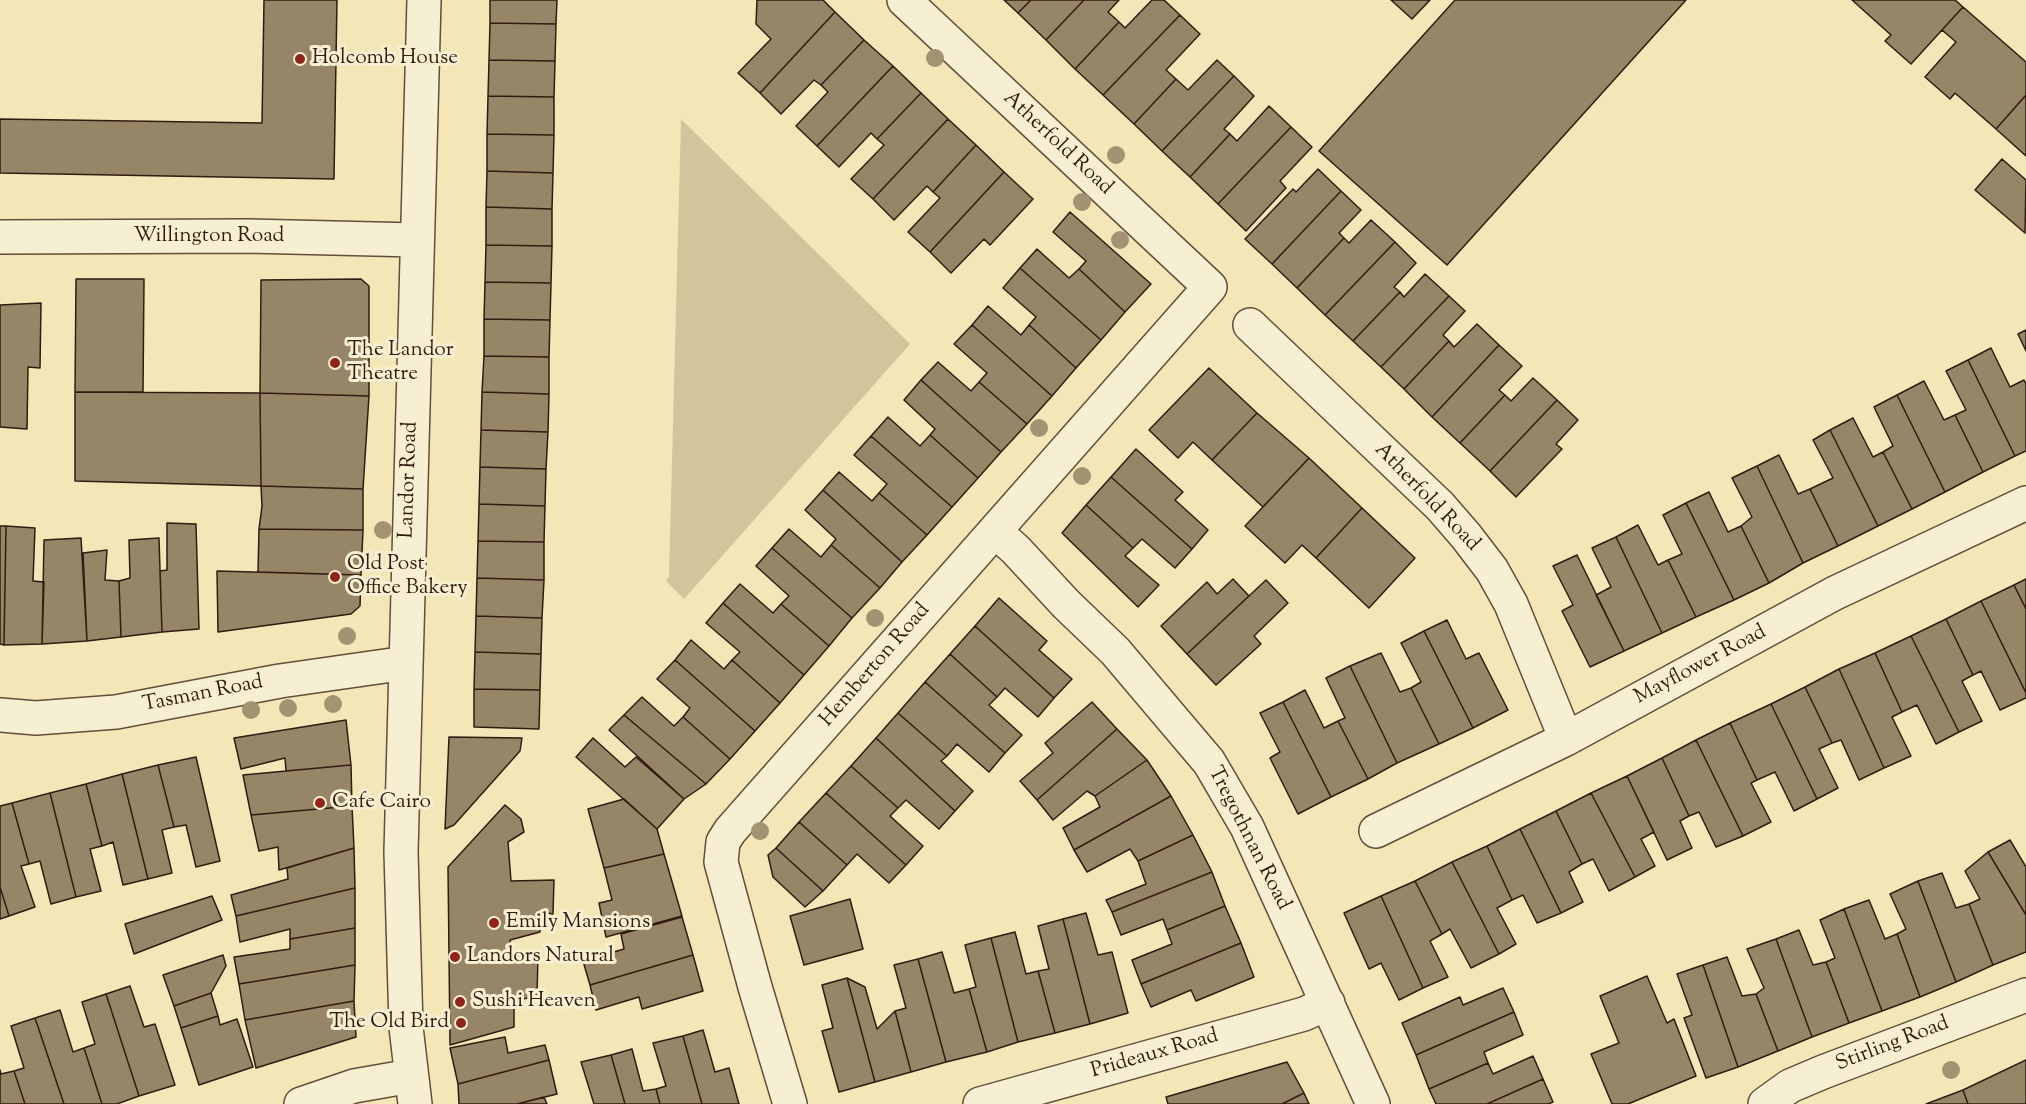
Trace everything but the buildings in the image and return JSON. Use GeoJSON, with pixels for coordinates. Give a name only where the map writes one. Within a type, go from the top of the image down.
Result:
{"type":"FeatureCollection","features":[{"type":"Feature","properties":{"kind":"street","name":"Landor Road"},"geometry":{"type":"LineString","coordinates":[[413,1090],[406,1027],[402,852],[424,0]]}},
{"type":"Feature","properties":{"kind":"street","name":"Atherfold Road"},"geometry":{"type":"LineString","coordinates":[[904,0],[1210,287]]}},
{"type":"Feature","properties":{"kind":"street","name":"Willington Road"},"geometry":{"type":"LineString","coordinates":[[0,237],[248,236],[417,240]]}},
{"type":"Feature","properties":{"kind":"street","name":"Hemberton Road"},"geometry":{"type":"LineString","coordinates":[[790,1104],[721,862],[723,842],[1210,287]]}},
{"type":"Feature","properties":{"kind":"street","name":"Atherfold Road"},"geometry":{"type":"LineString","coordinates":[[1250,325],[1440,506],[1473,544],[1492,570],[1510,604],[1566,739]]}},
{"type":"Feature","properties":{"kind":"street","name":"Mayflower Road"},"geometry":{"type":"LineString","coordinates":[[1376,831],[1566,739],[1835,593],[2026,503]]}},
{"type":"Feature","properties":{"kind":"street","name":"Tregothnan Road"},"geometry":{"type":"LineString","coordinates":[[995,531],[1016,549],[1066,604],[1115,651],[1209,762],[1247,827],[1373,1104]]}},
{"type":"Feature","properties":{"kind":"street","name":"Tasman Road"},"geometry":{"type":"LineString","coordinates":[[0,714],[36,718],[116,711],[280,681],[406,663]]}},
{"type":"Feature","properties":{"kind":"street","name":"Stirling Road"},"geometry":{"type":"LineString","coordinates":[[1765,1104],[1790,1086],[1823,1072],[2026,995]]}},
{"type":"Feature","properties":{"kind":"street","name":"Prideaux Road"},"geometry":{"type":"LineString","coordinates":[[980,1104],[1304,1014],[1328,1003]]}},
{"type":"Feature","properties":{"kind":"street"},"geometry":{"type":"LineString","coordinates":[[301,1104],[354,1086],[413,1090]]}},
{"type":"Feature","properties":{"kind":"shaded area"},"geometry":{"type":"Polygon","coordinates":[[[681,119],[910,344],[684,599],[666,581],[669,576],[681,119]]]}},
{"type":"Feature","properties":{"kind":"place","name":"Holcomb House"},"geometry":{"type":"Point","coordinates":[300,59]}},
{"type":"Feature","properties":{"kind":"place","name":"The Landor Theatre"},"geometry":{"type":"Point","coordinates":[335,363]}},
{"type":"Feature","properties":{"kind":"place","name":"Old Post Office Bakery"},"geometry":{"type":"Point","coordinates":[335,577]}},
{"type":"Feature","properties":{"kind":"place","name":"Cafe Cairo"},"geometry":{"type":"Point","coordinates":[320,803]}},
{"type":"Feature","properties":{"kind":"place","name":"Emily Mansions"},"geometry":{"type":"Point","coordinates":[494,923]}},
{"type":"Feature","properties":{"kind":"place","name":"Landors Natural"},"geometry":{"type":"Point","coordinates":[455,957]}},
{"type":"Feature","properties":{"kind":"place","name":"Sushi Heaven"},"geometry":{"type":"Point","coordinates":[460,1002]}},
{"type":"Feature","properties":{"kind":"place","name":"The Old Bird"},"geometry":{"type":"Point","coordinates":[461,1023]}}]}
